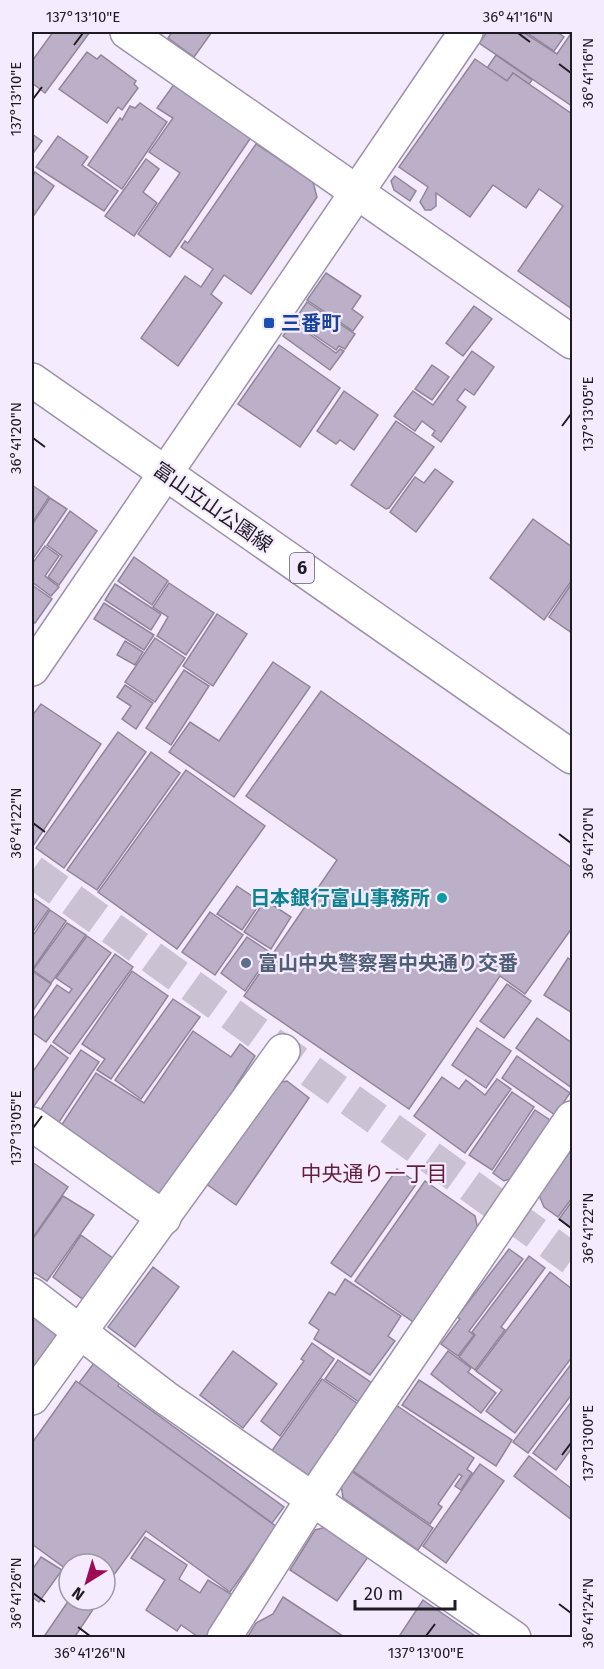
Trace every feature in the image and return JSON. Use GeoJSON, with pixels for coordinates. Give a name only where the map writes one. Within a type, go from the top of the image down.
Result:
{"type":"FeatureCollection","features":[{"type":"Feature","properties":{"kind":"street"},"geometry":{"type":"LineString","coordinates":[[127,32],[573,342]]}},
{"type":"Feature","properties":{"kind":"street"},"geometry":{"type":"LineString","coordinates":[[32,669],[466,32]]}},
{"type":"Feature","properties":{"kind":"street","name":"富山立山公園線"},"geometry":{"type":"LineString","coordinates":[[32,380],[573,757]]}},
{"type":"Feature","properties":{"kind":"street"},"geometry":{"type":"LineString","coordinates":[[32,1398],[164,1218],[282,1051]]}},
{"type":"Feature","properties":{"kind":"street"},"geometry":{"type":"LineString","coordinates":[[224,1638],[312,1500],[573,1118]]}},
{"type":"Feature","properties":{"kind":"street"},"geometry":{"type":"LineString","coordinates":[[32,1124],[164,1218]]}},
{"type":"Feature","properties":{"kind":"street"},"geometry":{"type":"LineString","coordinates":[[32,1295],[166,1398],[514,1638]]}},
{"type":"Feature","properties":{"kind":"building"},"geometry":{"type":"Polygon","coordinates":[[[53,32],[90,32],[45,93],[32,83],[32,61],[53,32]]]}},
{"type":"Feature","properties":{"kind":"building"},"geometry":{"type":"Polygon","coordinates":[[[172,32],[212,32],[194,57],[168,38],[172,32]]]}},
{"type":"Feature","properties":{"kind":"building"},"geometry":{"type":"Polygon","coordinates":[[[487,32],[523,32],[557,54],[572,32],[572,106],[479,43],[487,32]]]}},
{"type":"Feature","properties":{"kind":"building"},"geometry":{"type":"Polygon","coordinates":[[[526,32],[562,32],[560,34],[564,37],[554,51],[526,32]]]}},
{"type":"Feature","properties":{"kind":"building"},"geometry":{"type":"Polygon","coordinates":[[[87,52],[97,59],[101,55],[136,81],[134,84],[138,88],[122,110],[118,107],[107,123],[59,89],[87,52]]]}},
{"type":"Feature","properties":{"kind":"building"},"geometry":{"type":"Polygon","coordinates":[[[496,55],[532,80],[529,84],[513,73],[507,81],[487,68],[496,55]]]}},
{"type":"Feature","properties":{"kind":"building"},"geometry":{"type":"Polygon","coordinates":[[[475,59],[507,81],[513,73],[572,114],[572,309],[518,271],[563,206],[539,189],[526,208],[493,185],[470,217],[436,193],[436,206],[431,210],[425,210],[420,202],[428,187],[399,167],[475,59]]]}},
{"type":"Feature","properties":{"kind":"building"},"geometry":{"type":"Polygon","coordinates":[[[175,83],[252,136],[170,257],[138,234],[180,173],[149,152],[173,118],[157,108],[175,83]]]}},
{"type":"Feature","properties":{"kind":"building"},"geometry":{"type":"Polygon","coordinates":[[[140,103],[167,122],[122,189],[88,165],[130,106],[135,108],[140,103]]]}},
{"type":"Feature","properties":{"kind":"building"},"geometry":{"type":"Polygon","coordinates":[[[32,134],[42,141],[34,152],[32,151],[32,134]]]}},
{"type":"Feature","properties":{"kind":"building"},"geometry":{"type":"Polygon","coordinates":[[[58,136],[88,157],[82,165],[118,191],[104,211],[36,167],[58,136]]]}},
{"type":"Feature","properties":{"kind":"building"},"geometry":{"type":"Polygon","coordinates":[[[256,144],[313,182],[317,197],[251,294],[224,275],[211,294],[222,303],[178,366],[141,338],[185,276],[201,287],[213,269],[181,247],[185,241],[188,243],[256,144]]]}},
{"type":"Feature","properties":{"kind":"building"},"geometry":{"type":"Polygon","coordinates":[[[146,159],[159,169],[143,192],[157,203],[134,236],[105,216],[146,159]]]}},
{"type":"Feature","properties":{"kind":"building"},"geometry":{"type":"Polygon","coordinates":[[[35,172],[54,186],[32,218],[32,178],[35,172]]]}},
{"type":"Feature","properties":{"kind":"building"},"geometry":{"type":"Polygon","coordinates":[[[395,176],[416,191],[410,201],[394,190],[391,181],[395,176]]]}},
{"type":"Feature","properties":{"kind":"building"},"geometry":{"type":"Polygon","coordinates":[[[326,273],[361,296],[352,309],[363,317],[353,331],[307,300],[326,273]]]}},
{"type":"Feature","properties":{"kind":"building"},"geometry":{"type":"Polygon","coordinates":[[[307,302],[355,334],[345,349],[339,346],[336,350],[294,321],[307,302]]]}},
{"type":"Feature","properties":{"kind":"building"},"geometry":{"type":"Polygon","coordinates":[[[474,306],[492,319],[463,356],[446,343],[474,306]]]}},
{"type":"Feature","properties":{"kind":"building"},"geometry":{"type":"Polygon","coordinates":[[[293,322],[336,353],[340,349],[344,351],[330,370],[283,336],[293,322]]]}},
{"type":"Feature","properties":{"kind":"building"},"geometry":{"type":"Polygon","coordinates":[[[279,345],[340,388],[300,447],[238,404],[279,345]]]}},
{"type":"Feature","properties":{"kind":"building"},"geometry":{"type":"Polygon","coordinates":[[[472,351],[494,367],[474,395],[465,389],[457,400],[466,407],[441,442],[432,435],[435,431],[422,421],[415,431],[394,416],[413,391],[433,405],[472,351]]]}},
{"type":"Feature","properties":{"kind":"building"},"geometry":{"type":"Polygon","coordinates":[[[432,365],[449,377],[432,400],[415,389],[432,365]]]}},
{"type":"Feature","properties":{"kind":"building"},"geometry":{"type":"Polygon","coordinates":[[[344,391],[378,415],[354,450],[340,440],[336,444],[317,431],[344,391]]]}},
{"type":"Feature","properties":{"kind":"building"},"geometry":{"type":"Polygon","coordinates":[[[396,421],[434,447],[386,509],[351,485],[396,421]]]}},
{"type":"Feature","properties":{"kind":"building"},"geometry":{"type":"Polygon","coordinates":[[[435,469],[453,482],[416,532],[390,512],[415,477],[424,483],[435,469]]]}},
{"type":"Feature","properties":{"kind":"building"},"geometry":{"type":"Polygon","coordinates":[[[32,485],[49,497],[32,523],[32,485]]]}},
{"type":"Feature","properties":{"kind":"building"},"geometry":{"type":"Polygon","coordinates":[[[50,498],[67,509],[32,560],[32,525],[50,498]]]}},
{"type":"Feature","properties":{"kind":"building"},"geometry":{"type":"Polygon","coordinates":[[[70,511],[97,531],[59,585],[48,577],[62,556],[47,545],[70,511]]]}},
{"type":"Feature","properties":{"kind":"building"},"geometry":{"type":"Polygon","coordinates":[[[533,519],[572,547],[572,580],[544,620],[490,578],[533,519]]]}},
{"type":"Feature","properties":{"kind":"building"},"geometry":{"type":"Polygon","coordinates":[[[45,546],[59,556],[45,576],[59,587],[51,596],[32,582],[32,564],[45,546]]]}},
{"type":"Feature","properties":{"kind":"building"},"geometry":{"type":"Polygon","coordinates":[[[134,557],[168,581],[152,605],[118,581],[134,557]]]}},
{"type":"Feature","properties":{"kind":"building"},"geometry":{"type":"Polygon","coordinates":[[[169,583],[214,613],[186,655],[157,636],[168,617],[153,607],[169,583]]]}},
{"type":"Feature","properties":{"kind":"building"},"geometry":{"type":"Polygon","coordinates":[[[572,583],[572,633],[549,617],[572,583]]]}},
{"type":"Feature","properties":{"kind":"building"},"geometry":{"type":"Polygon","coordinates":[[[115,584],[161,614],[151,630],[105,600],[115,584]]]}},
{"type":"Feature","properties":{"kind":"building"},"geometry":{"type":"Polygon","coordinates":[[[32,585],[52,599],[35,623],[32,620],[32,585]]]}},
{"type":"Feature","properties":{"kind":"building"},"geometry":{"type":"Polygon","coordinates":[[[104,603],[154,635],[144,650],[94,619],[104,603]]]}},
{"type":"Feature","properties":{"kind":"building"},"geometry":{"type":"Polygon","coordinates":[[[217,614],[247,634],[213,686],[183,666],[217,614]]]}},
{"type":"Feature","properties":{"kind":"building"},"geometry":{"type":"Polygon","coordinates":[[[155,638],[185,658],[155,702],[125,682],[155,638]]]}},
{"type":"Feature","properties":{"kind":"building"},"geometry":{"type":"Polygon","coordinates":[[[125,641],[143,652],[135,665],[117,655],[125,641]]]}},
{"type":"Feature","properties":{"kind":"building"},"geometry":{"type":"Polygon","coordinates":[[[273,662],[310,687],[234,797],[169,752],[190,722],[219,741],[273,662]]]}},
{"type":"Feature","properties":{"kind":"building"},"geometry":{"type":"Polygon","coordinates":[[[184,670],[209,686],[171,745],[146,728],[184,670]]]}},
{"type":"Feature","properties":{"kind":"building"},"geometry":{"type":"Polygon","coordinates":[[[125,685],[153,703],[136,729],[122,719],[131,706],[117,697],[125,685]]]}},
{"type":"Feature","properties":{"kind":"building","name":"日本銀行富山事務所"},"geometry":{"type":"Polygon","coordinates":[[[321,691],[572,868],[572,928],[525,994],[500,976],[409,1109],[244,996],[337,860],[246,796],[321,691]]]}},
{"type":"Feature","properties":{"kind":"building"},"geometry":{"type":"Polygon","coordinates":[[[41,704],[101,744],[33,846],[32,716],[41,704]]]}},
{"type":"Feature","properties":{"kind":"building"},"geometry":{"type":"Polygon","coordinates":[[[118,732],[146,752],[64,868],[36,848],[118,732]]]}},
{"type":"Feature","properties":{"kind":"building"},"geometry":{"type":"Polygon","coordinates":[[[151,752],[180,773],[97,890],[67,870],[151,752]]]}},
{"type":"Feature","properties":{"kind":"building"},"geometry":{"type":"Polygon","coordinates":[[[186,770],[265,826],[177,949],[98,892],[186,770]]]}},
{"type":"Feature","properties":{"kind":"building"},"geometry":{"type":"Polygon","coordinates":[[[237,886],[261,902],[242,930],[217,914],[237,886]]]}},
{"type":"Feature","properties":{"kind":"building"},"geometry":{"type":"Polygon","coordinates":[[[32,897],[49,909],[32,933],[32,897]]]}},
{"type":"Feature","properties":{"kind":"building"},"geometry":{"type":"Polygon","coordinates":[[[265,900],[291,917],[271,949],[244,932],[265,900]]]}},
{"type":"Feature","properties":{"kind":"building"},"geometry":{"type":"Polygon","coordinates":[[[50,910],[66,921],[32,970],[32,937],[50,910]]]}},
{"type":"Feature","properties":{"kind":"building"},"geometry":{"type":"Polygon","coordinates":[[[210,912],[243,935],[215,975],[182,952],[210,912]]]}},
{"type":"Feature","properties":{"kind":"building"},"geometry":{"type":"Polygon","coordinates":[[[67,923],[86,935],[51,983],[33,970],[67,923]]]}},
{"type":"Feature","properties":{"kind":"building"},"geometry":{"type":"Polygon","coordinates":[[[87,936],[111,953],[46,1042],[32,1032],[32,1021],[57,985],[69,993],[72,989],[56,978],[87,936]]]}},
{"type":"Feature","properties":{"kind":"building","name":"富山中央警察署中央通り交番"},"geometry":{"type":"Polygon","coordinates":[[[247,937],[271,953],[245,991],[221,973],[247,937]]]}},
{"type":"Feature","properties":{"kind":"building"},"geometry":{"type":"Polygon","coordinates":[[[115,954],[133,967],[70,1054],[53,1042],[115,954]]]}},
{"type":"Feature","properties":{"kind":"building"},"geometry":{"type":"Polygon","coordinates":[[[568,958],[572,961],[572,1013],[544,995],[568,958]]]}},
{"type":"Feature","properties":{"kind":"building"},"geometry":{"type":"Polygon","coordinates":[[[32,971],[51,984],[32,1012],[32,971]]]}},
{"type":"Feature","properties":{"kind":"building"},"geometry":{"type":"Polygon","coordinates":[[[132,971],[168,996],[111,1079],[97,1070],[105,1059],[82,1044],[132,971]]]}},
{"type":"Feature","properties":{"kind":"building"},"geometry":{"type":"Polygon","coordinates":[[[507,984],[531,1001],[504,1038],[480,1021],[507,984]]]}},
{"type":"Feature","properties":{"kind":"building"},"geometry":{"type":"Polygon","coordinates":[[[173,999],[200,1017],[141,1099],[115,1080],[173,999]]]}},
{"type":"Feature","properties":{"kind":"building"},"geometry":{"type":"Polygon","coordinates":[[[537,1018],[572,1043],[572,1088],[516,1048],[537,1018]]]}},
{"type":"Feature","properties":{"kind":"building"},"geometry":{"type":"Polygon","coordinates":[[[477,1028],[511,1051],[486,1088],[452,1065],[477,1028]]]}},
{"type":"Feature","properties":{"kind":"building"},"geometry":{"type":"Polygon","coordinates":[[[193,1031],[231,1057],[240,1044],[255,1056],[235,1087],[237,1089],[163,1192],[150,1195],[57,1132],[96,1073],[144,1103],[193,1031]]]}},
{"type":"Feature","properties":{"kind":"building"},"geometry":{"type":"Polygon","coordinates":[[[51,1045],[68,1058],[32,1109],[32,1073],[51,1045]]]}},
{"type":"Feature","properties":{"kind":"building"},"geometry":{"type":"Polygon","coordinates":[[[81,1050],[99,1062],[55,1128],[37,1115],[81,1050]]]}},
{"type":"Feature","properties":{"kind":"building"},"geometry":{"type":"Polygon","coordinates":[[[517,1056],[570,1093],[555,1115],[502,1078],[517,1056]]]}},
{"type":"Feature","properties":{"kind":"building"},"geometry":{"type":"Polygon","coordinates":[[[442,1077],[459,1089],[466,1080],[485,1095],[497,1079],[511,1089],[465,1153],[414,1116],[442,1077]]]}},
{"type":"Feature","properties":{"kind":"building"},"geometry":{"type":"Polygon","coordinates":[[[287,1081],[309,1098],[236,1205],[205,1183],[277,1083],[287,1081]]]}},
{"type":"Feature","properties":{"kind":"building"},"geometry":{"type":"Polygon","coordinates":[[[512,1092],[534,1107],[492,1170],[469,1155],[512,1092]]]}},
{"type":"Feature","properties":{"kind":"building"},"geometry":{"type":"Polygon","coordinates":[[[535,1110],[553,1122],[517,1176],[504,1181],[493,1173],[535,1110]]]}},
{"type":"Feature","properties":{"kind":"building"},"geometry":{"type":"Polygon","coordinates":[[[570,1151],[572,1153],[572,1198],[558,1217],[544,1207],[539,1195],[570,1151]]]}},
{"type":"Feature","properties":{"kind":"building"},"geometry":{"type":"Polygon","coordinates":[[[32,1162],[68,1187],[32,1239],[32,1162]]]}},
{"type":"Feature","properties":{"kind":"building"},"geometry":{"type":"Polygon","coordinates":[[[397,1169],[417,1183],[351,1277],[331,1263],[397,1169]]]}},
{"type":"Feature","properties":{"kind":"building"},"geometry":{"type":"Polygon","coordinates":[[[425,1181],[475,1216],[479,1234],[416,1324],[355,1281],[425,1181]]]}},
{"type":"Feature","properties":{"kind":"building"},"geometry":{"type":"Polygon","coordinates":[[[63,1196],[94,1215],[47,1281],[32,1271],[32,1240],[63,1196]]]}},
{"type":"Feature","properties":{"kind":"building"},"geometry":{"type":"Polygon","coordinates":[[[572,1201],[572,1229],[559,1219],[572,1201]]]}},
{"type":"Feature","properties":{"kind":"building"},"geometry":{"type":"Polygon","coordinates":[[[81,1235],[114,1259],[88,1298],[81,1298],[53,1277],[81,1235]]]}},
{"type":"Feature","properties":{"kind":"building"},"geometry":{"type":"Polygon","coordinates":[[[509,1249],[523,1259],[469,1331],[474,1335],[458,1356],[441,1344],[460,1319],[457,1317],[509,1249]]]}},
{"type":"Feature","properties":{"kind":"building"},"geometry":{"type":"Polygon","coordinates":[[[529,1256],[545,1268],[501,1327],[505,1330],[475,1370],[459,1357],[475,1335],[472,1332],[529,1256]]]}},
{"type":"Feature","properties":{"kind":"building"},"geometry":{"type":"Polygon","coordinates":[[[153,1267],[179,1287],[135,1347],[108,1327],[153,1267]]]}},
{"type":"Feature","properties":{"kind":"building"},"geometry":{"type":"Polygon","coordinates":[[[550,1272],[572,1289],[572,1357],[515,1433],[486,1411],[502,1390],[476,1371],[550,1272]]]}},
{"type":"Feature","properties":{"kind":"building"},"geometry":{"type":"Polygon","coordinates":[[[345,1279],[401,1316],[388,1336],[395,1341],[370,1375],[314,1339],[319,1330],[309,1323],[329,1292],[335,1295],[345,1279]]]}},
{"type":"Feature","properties":{"kind":"building"},"geometry":{"type":"Polygon","coordinates":[[[34,1316],[55,1331],[56,1340],[32,1373],[32,1319],[34,1316]]]}},
{"type":"Feature","properties":{"kind":"building"},"geometry":{"type":"Polygon","coordinates":[[[312,1343],[334,1359],[280,1436],[261,1421],[304,1361],[301,1359],[312,1343]]]}},
{"type":"Feature","properties":{"kind":"building"},"geometry":{"type":"Polygon","coordinates":[[[233,1351],[277,1384],[243,1428],[200,1395],[233,1351]]]}},
{"type":"Feature","properties":{"kind":"building"},"geometry":{"type":"Polygon","coordinates":[[[448,1351],[471,1368],[468,1372],[496,1393],[481,1413],[431,1374],[448,1351]]]}},
{"type":"Feature","properties":{"kind":"building"},"geometry":{"type":"Polygon","coordinates":[[[338,1360],[375,1385],[362,1404],[325,1379],[338,1360]]]}},
{"type":"Feature","properties":{"kind":"building"},"geometry":{"type":"Polygon","coordinates":[[[94,1363],[120,1382],[118,1386],[284,1507],[272,1523],[79,1383],[94,1363]]]}},
{"type":"Feature","properties":{"kind":"building"},"geometry":{"type":"Polygon","coordinates":[[[572,1363],[572,1394],[528,1453],[513,1442],[572,1363]]]}},
{"type":"Feature","properties":{"kind":"building"},"geometry":{"type":"Polygon","coordinates":[[[322,1379],[361,1406],[312,1477],[305,1476],[271,1452],[322,1379]]]}},
{"type":"Feature","properties":{"kind":"building"},"geometry":{"type":"Polygon","coordinates":[[[419,1380],[512,1440],[496,1466],[402,1405],[419,1380]]]}},
{"type":"Feature","properties":{"kind":"building"},"geometry":{"type":"Polygon","coordinates":[[[76,1381],[277,1527],[230,1592],[146,1531],[117,1571],[117,1552],[57,1552],[57,1562],[32,1544],[32,1443],[76,1381]]]}},
{"type":"Feature","properties":{"kind":"building"},"geometry":{"type":"Polygon","coordinates":[[[572,1401],[572,1448],[556,1470],[533,1453],[572,1401]]]}},
{"type":"Feature","properties":{"kind":"building"},"geometry":{"type":"Polygon","coordinates":[[[396,1405],[474,1458],[467,1469],[472,1473],[461,1490],[455,1486],[462,1476],[459,1474],[438,1504],[442,1507],[430,1524],[353,1471],[396,1405]]]}},
{"type":"Feature","properties":{"kind":"building"},"geometry":{"type":"Polygon","coordinates":[[[529,1456],[572,1489],[572,1520],[514,1476],[529,1456]]]}},
{"type":"Feature","properties":{"kind":"building"},"geometry":{"type":"Polygon","coordinates":[[[480,1464],[504,1481],[446,1563],[423,1546],[480,1464]]]}},
{"type":"Feature","properties":{"kind":"building"},"geometry":{"type":"Polygon","coordinates":[[[351,1471],[433,1528],[418,1550],[343,1498],[341,1484],[351,1471]]]}},
{"type":"Feature","properties":{"kind":"building"},"geometry":{"type":"Polygon","coordinates":[[[326,1527],[368,1557],[337,1601],[290,1570],[315,1530],[326,1527]]]}},
{"type":"Feature","properties":{"kind":"building"},"geometry":{"type":"Polygon","coordinates":[[[145,1537],[187,1565],[179,1579],[200,1593],[208,1580],[234,1596],[207,1638],[200,1638],[181,1625],[177,1631],[146,1610],[165,1580],[131,1558],[145,1537]]]}},
{"type":"Feature","properties":{"kind":"building"},"geometry":{"type":"Polygon","coordinates":[[[41,1557],[57,1567],[57,1577],[39,1602],[32,1597],[32,1570],[41,1557]]]}},
{"type":"Feature","properties":{"kind":"building"},"geometry":{"type":"Polygon","coordinates":[[[283,1597],[346,1638],[247,1638],[256,1623],[273,1614],[283,1597]]]}},
{"type":"Feature","properties":{"kind":"building"},"geometry":{"type":"Polygon","coordinates":[[[423,1600],[478,1638],[398,1638],[423,1600]]]}},
{"type":"Feature","properties":{"kind":"building"},"geometry":{"type":"Polygon","coordinates":[[[61,1612],[91,1612],[74,1638],[43,1638],[61,1612]]]}},
{"type":"Feature","properties":{"kind":"tunnel"},"geometry":{"type":"LineString","coordinates":[[32,871],[572,1259]]}},
{"type":"Feature","properties":{"kind":"place","name":"三番町"},"geometry":{"type":"Point","coordinates":[269,323]}},
{"type":"Feature","properties":{"kind":"place","name":"日本銀行富山事務所"},"geometry":{"type":"Point","coordinates":[442,898]}},
{"type":"Feature","properties":{"kind":"place","name":"富山中央警察署中央通り交番"},"geometry":{"type":"Point","coordinates":[246,963]}},
{"type":"Feature","properties":{"kind":"district","name":"中央通り一丁目"},"geometry":{"type":"Point","coordinates":[374,1174]}}]}
